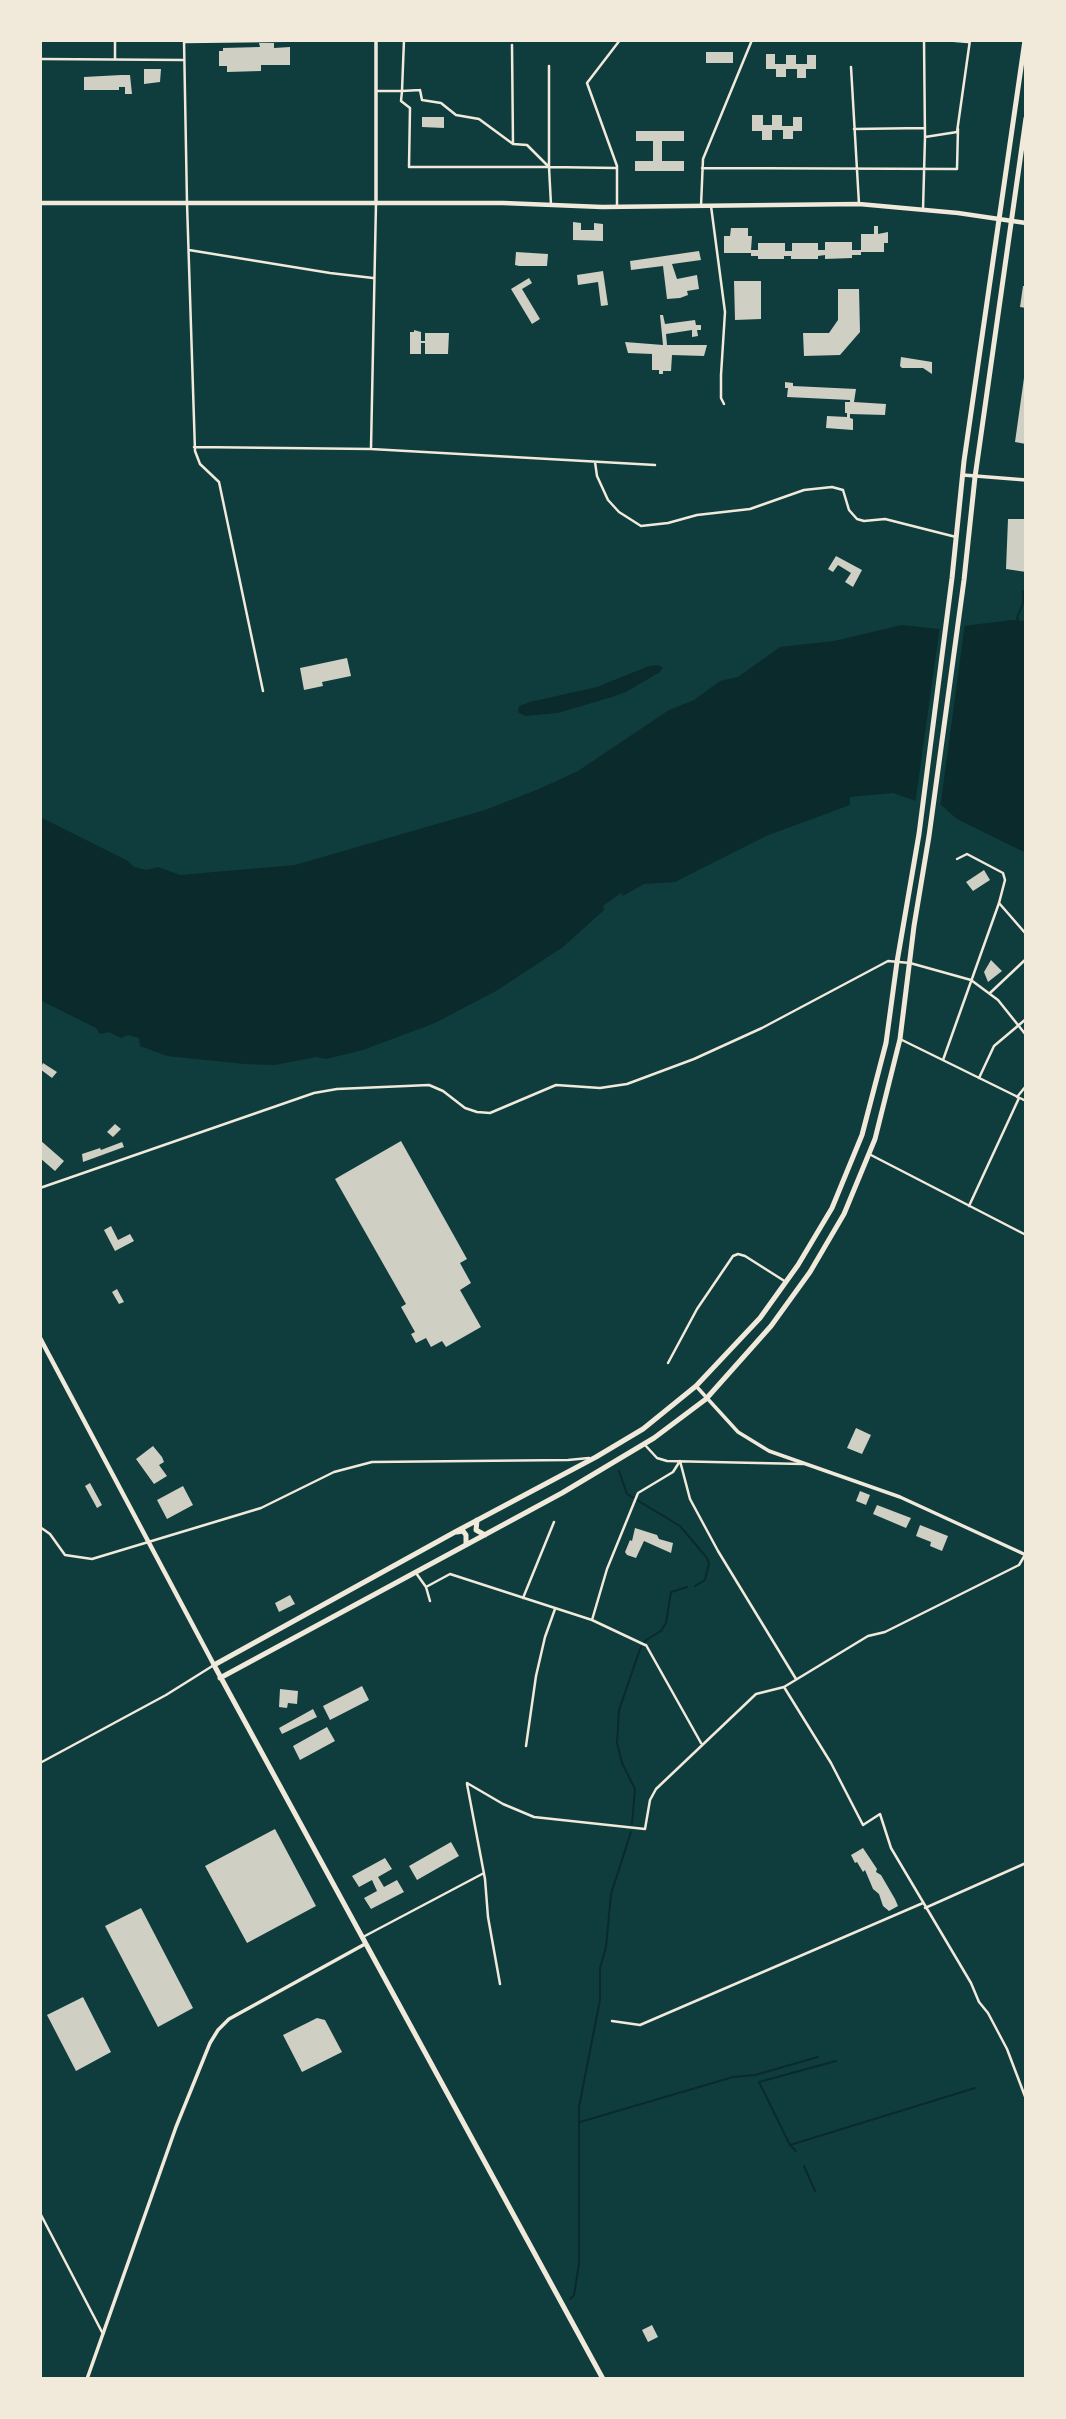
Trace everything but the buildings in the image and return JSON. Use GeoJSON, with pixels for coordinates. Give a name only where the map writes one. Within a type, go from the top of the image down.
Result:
{"type":"FeatureCollection","features":[{"type":"Feature","properties":{"kind":"highway"},"geometry":{"type":"LineString","coordinates":[[603,2379],[214,1665],[643,1429],[696,1386],[760,1318],[832,1208],[867,1115],[886,1043],[919,834],[963,475],[1025,40]]}},
{"type":"Feature","properties":{"kind":"highway"},"geometry":{"type":"LineString","coordinates":[[220,1678],[467,1545],[645,1445],[706,1399],[771,1326],[810,1272],[844,1214],[881,1119],[900,1039],[1026,118]]}},
{"type":"Feature","properties":{"kind":"highway"},"geometry":{"type":"LineString","coordinates":[[876,1083],[880,1088],[889,1087]]}},
{"type":"Feature","properties":{"kind":"highway"},"geometry":{"type":"LineString","coordinates":[[867,1115],[878,1114],[881,1119]]}},
{"type":"Feature","properties":{"kind":"highway"},"geometry":{"type":"LineString","coordinates":[[477,1520],[476,1530],[485,1535]]}},
{"type":"Feature","properties":{"kind":"highway"},"geometry":{"type":"LineString","coordinates":[[455,1532],[463,1531],[467,1545]]}},
{"type":"Feature","properties":{"kind":"main road"},"geometry":{"type":"LineString","coordinates":[[40,202],[617,206],[859,204],[923,209],[1026,223]]}},
{"type":"Feature","properties":{"kind":"main road"},"geometry":{"type":"LineString","coordinates":[[40,1338],[214,1665]]}},
{"type":"Feature","properties":{"kind":"street"},"geometry":{"type":"LineString","coordinates":[[115,40],[116,59]]}},
{"type":"Feature","properties":{"kind":"street"},"geometry":{"type":"LineString","coordinates":[[263,691],[219,482],[200,464],[194,447],[184,41],[342,40]]}},
{"type":"Feature","properties":{"kind":"street"},"geometry":{"type":"LineString","coordinates":[[371,449],[376,40]]}},
{"type":"Feature","properties":{"kind":"street"},"geometry":{"type":"LineString","coordinates":[[404,40],[401,101],[410,108],[409,167],[618,168]]}},
{"type":"Feature","properties":{"kind":"street"},"geometry":{"type":"LineString","coordinates":[[617,206],[618,168],[587,83],[620,40]]}},
{"type":"Feature","properties":{"kind":"street"},"geometry":{"type":"LineString","coordinates":[[701,206],[703,159],[752,40]]}},
{"type":"Feature","properties":{"kind":"street"},"geometry":{"type":"LineString","coordinates":[[923,209],[924,40]]}},
{"type":"Feature","properties":{"kind":"street"},"geometry":{"type":"LineString","coordinates":[[702,168],[957,169],[961,94],[970,41],[944,40]]}},
{"type":"Feature","properties":{"kind":"street"},"geometry":{"type":"LineString","coordinates":[[512,45],[513,144]]}},
{"type":"Feature","properties":{"kind":"street"},"geometry":{"type":"LineString","coordinates":[[40,59],[184,60]]}},
{"type":"Feature","properties":{"kind":"street"},"geometry":{"type":"LineString","coordinates":[[549,66],[551,205]]}},
{"type":"Feature","properties":{"kind":"street"},"geometry":{"type":"LineString","coordinates":[[851,67],[859,204]]}},
{"type":"Feature","properties":{"kind":"street"},"geometry":{"type":"LineString","coordinates":[[376,91],[420,90],[422,100],[441,103],[456,115],[479,119],[513,144],[527,145],[549,167]]}},
{"type":"Feature","properties":{"kind":"street"},"geometry":{"type":"LineString","coordinates":[[854,129],[925,128]]}},
{"type":"Feature","properties":{"kind":"street"},"geometry":{"type":"LineString","coordinates":[[925,137],[955,133],[958,129]]}},
{"type":"Feature","properties":{"kind":"street"},"geometry":{"type":"LineString","coordinates":[[710,206],[725,312],[721,375],[721,398],[724,404]]}},
{"type":"Feature","properties":{"kind":"street"},"geometry":{"type":"LineString","coordinates":[[189,250],[373,278]]}},
{"type":"Feature","properties":{"kind":"street"},"geometry":{"type":"LineString","coordinates":[[194,447],[371,449],[655,465]]}},
{"type":"Feature","properties":{"kind":"street"},"geometry":{"type":"LineString","coordinates":[[595,462],[597,476],[608,500],[619,512],[641,526],[668,523],[697,515],[750,509],[803,490],[832,487],[843,490],[849,510],[864,522],[885,519],[956,537]]}},
{"type":"Feature","properties":{"kind":"street"},"geometry":{"type":"LineString","coordinates":[[963,475],[1026,480]]}},
{"type":"Feature","properties":{"kind":"street"},"geometry":{"type":"LineString","coordinates":[[943,1060],[1005,880],[1003,873],[967,854],[957,859]]}},
{"type":"Feature","properties":{"kind":"street"},"geometry":{"type":"LineString","coordinates":[[999,903],[1026,934]]}},
{"type":"Feature","properties":{"kind":"street"},"geometry":{"type":"LineString","coordinates":[[990,993],[1026,959]]}},
{"type":"Feature","properties":{"kind":"street"},"geometry":{"type":"LineString","coordinates":[[40,1188],[314,1093],[337,1089],[429,1085],[443,1091],[465,1108],[491,1113],[556,1085],[600,1088],[627,1084],[695,1059],[829,995],[888,961],[909,963],[971,980],[990,993],[1026,1035]]}},
{"type":"Feature","properties":{"kind":"street"},"geometry":{"type":"LineString","coordinates":[[979,1078],[994,1046],[1026,1019]]}},
{"type":"Feature","properties":{"kind":"street"},"geometry":{"type":"LineString","coordinates":[[900,1039],[1026,1101]]}},
{"type":"Feature","properties":{"kind":"street"},"geometry":{"type":"LineString","coordinates":[[969,1206],[1018,1097],[1026,1086]]}},
{"type":"Feature","properties":{"kind":"street"},"geometry":{"type":"LineString","coordinates":[[869,1154],[1026,1236]]}},
{"type":"Feature","properties":{"kind":"street"},"geometry":{"type":"LineString","coordinates":[[668,1363],[697,1309],[733,1256],[746,1256],[786,1282]]}},
{"type":"Feature","properties":{"kind":"street"},"geometry":{"type":"LineString","coordinates":[[500,1984],[488,1917],[484,1873],[467,1783],[503,1804],[534,1817],[645,1829],[650,1800],[656,1789],[756,1693],[784,1687],[868,1636],[885,1632],[1019,1564],[1026,1555],[900,1497],[769,1451],[738,1432],[696,1386]]}},
{"type":"Feature","properties":{"kind":"street"},"geometry":{"type":"LineString","coordinates":[[645,1445],[662,1460],[803,1464]]}},
{"type":"Feature","properties":{"kind":"street"},"geometry":{"type":"LineString","coordinates":[[40,1527],[50,1534],[65,1555],[84,1559],[101,1557],[149,1540],[261,1508],[334,1472],[372,1462],[561,1461],[596,1457]]}},
{"type":"Feature","properties":{"kind":"street"},"geometry":{"type":"LineString","coordinates":[[592,1620],[607,1569],[638,1493],[673,1472],[680,1461]]}},
{"type":"Feature","properties":{"kind":"street"},"geometry":{"type":"LineString","coordinates":[[680,1461],[690,1499],[718,1551],[797,1680]]}},
{"type":"Feature","properties":{"kind":"street"},"geometry":{"type":"LineString","coordinates":[[523,1598],[554,1522]]}},
{"type":"Feature","properties":{"kind":"street"},"geometry":{"type":"LineString","coordinates":[[416,1572],[426,1587],[430,1601]]}},
{"type":"Feature","properties":{"kind":"street"},"geometry":{"type":"LineString","coordinates":[[426,1587],[450,1574],[592,1620],[645,1645],[702,1744]]}},
{"type":"Feature","properties":{"kind":"street"},"geometry":{"type":"LineString","coordinates":[[526,1746],[536,1676],[555,1609]]}},
{"type":"Feature","properties":{"kind":"street"},"geometry":{"type":"LineString","coordinates":[[40,1763],[166,1695],[214,1665]]}},
{"type":"Feature","properties":{"kind":"street"},"geometry":{"type":"LineString","coordinates":[[784,1687],[831,1763],[863,1825],[880,1814],[891,1848],[1007,2049],[1026,2099]]}},
{"type":"Feature","properties":{"kind":"street"},"geometry":{"type":"LineString","coordinates":[[925,1908],[1026,1863]]}},
{"type":"Feature","properties":{"kind":"street"},"geometry":{"type":"LineString","coordinates":[[87,2379],[173,2136],[218,2029],[229,2019],[484,1873]]}},
{"type":"Feature","properties":{"kind":"street"},"geometry":{"type":"LineString","coordinates":[[612,2021],[640,2025],[923,1903]]}},
{"type":"Feature","properties":{"kind":"street"},"geometry":{"type":"LineString","coordinates":[[40,2213],[104,2335]]}},
{"type":"Feature","properties":{"kind":"water"},"geometry":{"type":"Polygon","coordinates":[[[1012,620],[1026,621],[1026,853],[957,819],[941,805],[916,801],[893,793],[850,797],[850,805],[766,836],[675,882],[644,884],[623,896],[621,893],[603,906],[604,910],[563,947],[496,991],[435,1023],[363,1050],[326,1059],[316,1057],[275,1065],[167,1056],[140,1046],[139,1038],[128,1035],[121,1038],[109,1032],[100,1034],[96,1028],[40,1000],[40,817],[128,861],[134,867],[147,870],[158,867],[180,875],[295,865],[485,810],[539,789],[578,771],[669,710],[694,700],[720,681],[738,677],[780,647],[834,641],[902,625],[939,629],[1012,620]]]}},
{"type":"Feature","properties":{"kind":"water"},"geometry":{"type":"Polygon","coordinates":[[[656,665],[663,667],[660,672],[612,697],[558,713],[525,716],[518,712],[519,706],[530,702],[597,687],[656,665]]]}},
{"type":"Feature","properties":{"kind":"pier"},"geometry":{"type":"Polygon","coordinates":[[[965,623],[940,809],[915,805],[940,626],[965,623]]]}},
{"type":"Feature","properties":{"kind":"waterway"},"geometry":{"type":"LineString","coordinates":[[1019,622],[1017,618],[1023,603],[1023,591]]}},
{"type":"Feature","properties":{"kind":"waterway"},"geometry":{"type":"LineString","coordinates":[[619,1471],[627,1494],[680,1526],[707,1558],[709,1563],[705,1580],[695,1586]]}},
{"type":"Feature","properties":{"kind":"waterway"},"geometry":{"type":"LineString","coordinates":[[632,1824],[635,1789],[622,1763],[617,1743],[619,1710],[640,1649],[646,1640],[661,1631],[666,1623],[671,1592],[687,1587]]}},
{"type":"Feature","properties":{"kind":"waterway"},"geometry":{"type":"LineString","coordinates":[[570,2299],[574,2295],[579,2264],[579,2107],[600,2000],[600,1968],[606,1947],[611,1894],[631,1832]]}},
{"type":"Feature","properties":{"kind":"waterway"},"geometry":{"type":"LineString","coordinates":[[580,2122],[733,2077],[755,2075],[818,2057]]}},
{"type":"Feature","properties":{"kind":"waterway"},"geometry":{"type":"LineString","coordinates":[[796,2151],[790,2145],[759,2082],[836,2061]]}},
{"type":"Feature","properties":{"kind":"waterway"},"geometry":{"type":"LineString","coordinates":[[790,2145],[975,2088]]}},
{"type":"Feature","properties":{"kind":"waterway"},"geometry":{"type":"LineString","coordinates":[[804,2166],[815,2191]]}}]}
